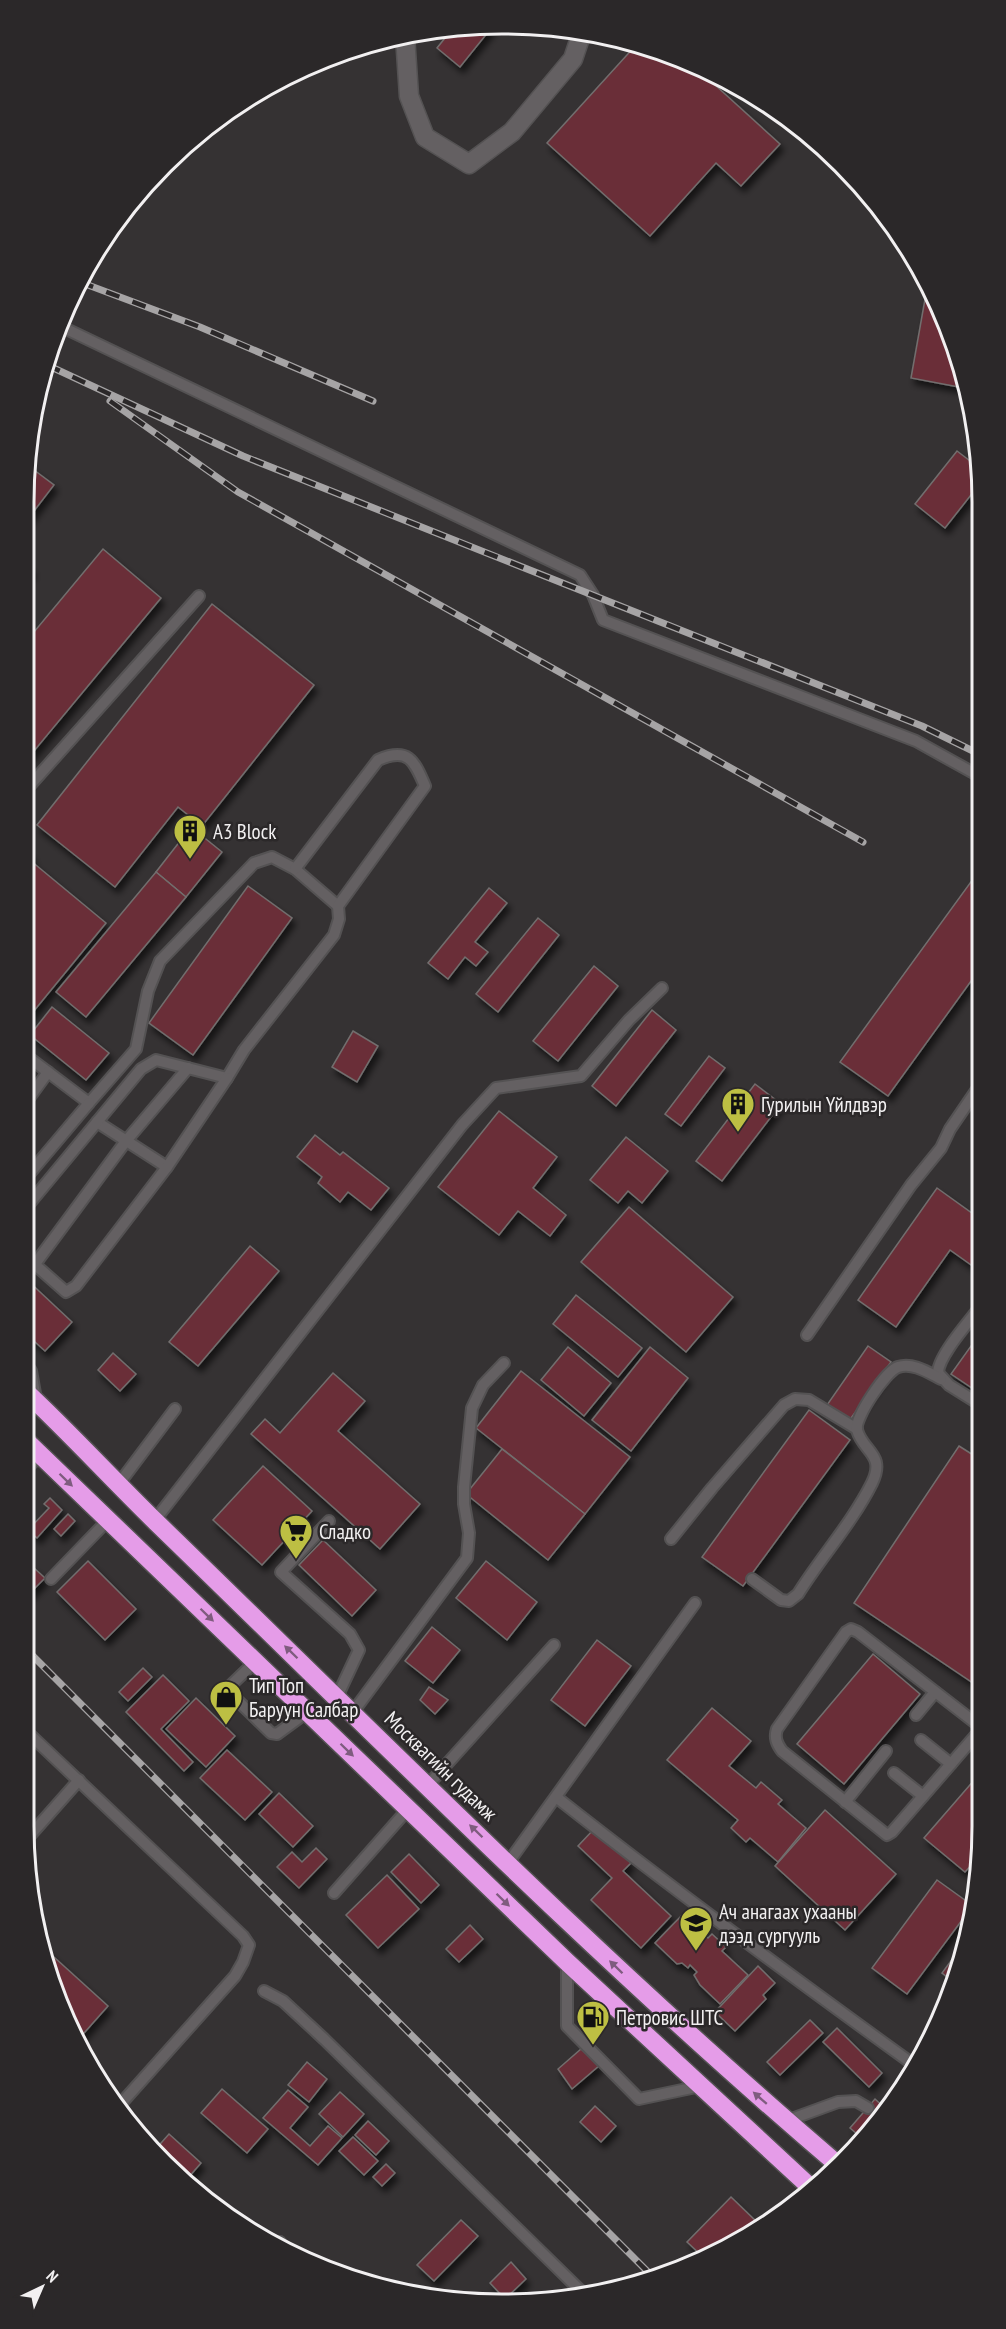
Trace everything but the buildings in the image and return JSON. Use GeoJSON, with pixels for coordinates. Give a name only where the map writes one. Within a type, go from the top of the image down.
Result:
{"type":"FeatureCollection","features":[{"type":"Feature","properties":{"kind":"highway","name":"Москвагийн гудамж"},"geometry":{"type":"LineString","coordinates":[[34,1400],[118,1485],[641,1991],[832,2159]]}},
{"type":"Feature","properties":{"kind":"highway"},"geometry":{"type":"LineString","coordinates":[[34,1449],[567,1962],[806,2183]]}},
{"type":"Feature","properties":{"kind":"street"},"geometry":{"type":"LineString","coordinates":[[406,45],[410,96],[425,137],[469,164],[512,132],[573,59],[579,41]]}},
{"type":"Feature","properties":{"kind":"lane"},"geometry":{"type":"LineString","coordinates":[[68,330],[580,575],[593,595],[603,620],[916,741],[972,772]]}},
{"type":"Feature","properties":{"kind":"lane"},"geometry":{"type":"LineString","coordinates":[[34,781],[199,596]]}},
{"type":"Feature","properties":{"kind":"lane"},"geometry":{"type":"LineString","coordinates":[[188,1068],[126,1141],[34,1264],[66,1292],[76,1286],[166,1167],[227,1078],[243,1050],[334,935],[339,919],[338,906],[425,786],[409,757],[394,753],[378,760],[295,870]]}},
{"type":"Feature","properties":{"kind":"lane"},"geometry":{"type":"LineString","coordinates":[[34,1168],[136,1049],[148,991],[160,961],[254,863],[272,857],[295,870],[338,906]]}},
{"type":"Feature","properties":{"kind":"lane"},"geometry":{"type":"LineString","coordinates":[[155,1520],[454,1134],[496,1088],[581,1076],[629,1020],[662,988]]}},
{"type":"Feature","properties":{"kind":"lane"},"geometry":{"type":"LineString","coordinates":[[34,1198],[141,1069],[156,1060],[227,1078]]}},
{"type":"Feature","properties":{"kind":"lane"},"geometry":{"type":"LineString","coordinates":[[34,1062],[89,1102]]}},
{"type":"Feature","properties":{"kind":"lane"},"geometry":{"type":"LineString","coordinates":[[34,1091],[48,1072]]}},
{"type":"Feature","properties":{"kind":"lane"},"geometry":{"type":"LineString","coordinates":[[807,1335],[911,1185],[941,1148],[950,1129],[972,1097]]}},
{"type":"Feature","properties":{"kind":"lane"},"geometry":{"type":"LineString","coordinates":[[97,1122],[166,1167]]}},
{"type":"Feature","properties":{"kind":"lane"},"geometry":{"type":"LineString","coordinates":[[941,1379],[938,1367],[972,1318]]}},
{"type":"Feature","properties":{"kind":"lane"},"geometry":{"type":"LineString","coordinates":[[353,1712],[467,1558],[468,1533],[464,1487],[472,1408],[483,1384],[504,1363]]}},
{"type":"Feature","properties":{"kind":"lane"},"geometry":{"type":"LineString","coordinates":[[857,1429],[857,1420],[862,1410],[896,1368],[915,1367],[941,1379],[972,1399]]}},
{"type":"Feature","properties":{"kind":"lane"},"geometry":{"type":"LineString","coordinates":[[671,1539],[784,1405],[795,1399],[809,1400],[857,1429],[874,1458],[876,1473],[853,1513],[798,1594],[789,1601],[781,1600],[752,1579]]}},
{"type":"Feature","properties":{"kind":"lane"},"geometry":{"type":"LineString","coordinates":[[118,1485],[175,1409]]}},
{"type":"Feature","properties":{"kind":"lane"},"geometry":{"type":"LineString","coordinates":[[34,1461],[40,1455]]}},
{"type":"Feature","properties":{"kind":"lane"},"geometry":{"type":"LineString","coordinates":[[51,1579],[108,1520]]}},
{"type":"Feature","properties":{"kind":"lane"},"geometry":{"type":"LineString","coordinates":[[329,1521],[281,1572],[350,1634],[359,1650],[337,1697]]}},
{"type":"Feature","properties":{"kind":"lane"},"geometry":{"type":"LineString","coordinates":[[508,1863],[695,1603]]}},
{"type":"Feature","properties":{"kind":"lane"},"geometry":{"type":"LineString","coordinates":[[972,1720],[858,1632],[851,1629],[846,1632],[777,1729],[775,1736],[782,1751],[887,1835],[972,1740]]}},
{"type":"Feature","properties":{"kind":"lane"},"geometry":{"type":"LineString","coordinates":[[428,1785],[554,1645]]}},
{"type":"Feature","properties":{"kind":"lane"},"geometry":{"type":"LineString","coordinates":[[255,1662],[231,1685],[233,1696],[271,1733],[277,1734],[307,1712]]}},
{"type":"Feature","properties":{"kind":"lane"},"geometry":{"type":"LineString","coordinates":[[916,1716],[936,1692]]}},
{"type":"Feature","properties":{"kind":"lane"},"geometry":{"type":"LineString","coordinates":[[34,1738],[243,1936],[249,1945],[235,1976],[124,2101]]}},
{"type":"Feature","properties":{"kind":"lane"},"geometry":{"type":"LineString","coordinates":[[921,1740],[951,1764]]}},
{"type":"Feature","properties":{"kind":"lane"},"geometry":{"type":"LineString","coordinates":[[845,1802],[886,1751]]}},
{"type":"Feature","properties":{"kind":"lane"},"geometry":{"type":"LineString","coordinates":[[894,1773],[923,1796]]}},
{"type":"Feature","properties":{"kind":"lane"},"geometry":{"type":"LineString","coordinates":[[34,1831],[79,1780]]}},
{"type":"Feature","properties":{"kind":"lane"},"geometry":{"type":"LineString","coordinates":[[556,1797],[739,1937],[909,2061]]}},
{"type":"Feature","properties":{"kind":"lane"},"geometry":{"type":"LineString","coordinates":[[334,1893],[408,1809]]}},
{"type":"Feature","properties":{"kind":"lane"},"geometry":{"type":"LineString","coordinates":[[567,1962],[567,2026],[639,2099],[701,2086]]}},
{"type":"Feature","properties":{"kind":"lane"},"geometry":{"type":"LineString","coordinates":[[264,1990],[283,2001],[324,2039],[578,2288]]}},
{"type":"Feature","properties":{"kind":"lane"},"geometry":{"type":"LineString","coordinates":[[786,2121],[838,2102],[856,2101],[868,2108]]}},
{"type":"Feature","properties":{"kind":"railway"},"geometry":{"type":"LineString","coordinates":[[89,285],[200,327],[373,401]]}},
{"type":"Feature","properties":{"kind":"railway"},"geometry":{"type":"LineString","coordinates":[[54,368],[243,456],[922,726],[972,751]]}},
{"type":"Feature","properties":{"kind":"railway"},"geometry":{"type":"LineString","coordinates":[[110,401],[238,492],[863,842]]}},
{"type":"Feature","properties":{"kind":"railway"},"geometry":{"type":"LineString","coordinates":[[34,1657],[648,2272]]}},
{"type":"Feature","properties":{"kind":"place","name":"A3 Block"},"geometry":{"type":"Point","coordinates":[190,860]}},
{"type":"Feature","properties":{"kind":"place","name":"Гурилын Үйлдвэр"},"geometry":{"type":"Point","coordinates":[738,1133]}},
{"type":"Feature","properties":{"kind":"place","name":"Сладко"},"geometry":{"type":"Point","coordinates":[296,1560]}},
{"type":"Feature","properties":{"kind":"place","name":"Тип Топ Баруун Салбар"},"geometry":{"type":"Point","coordinates":[226,1726]}},
{"type":"Feature","properties":{"kind":"place","name":"Ач анагаах ухааны дээд сургууль"},"geometry":{"type":"Point","coordinates":[696,1952]}},
{"type":"Feature","properties":{"kind":"place","name":"Петровис ШТС"},"geometry":{"type":"Point","coordinates":[593,2046]}}]}
